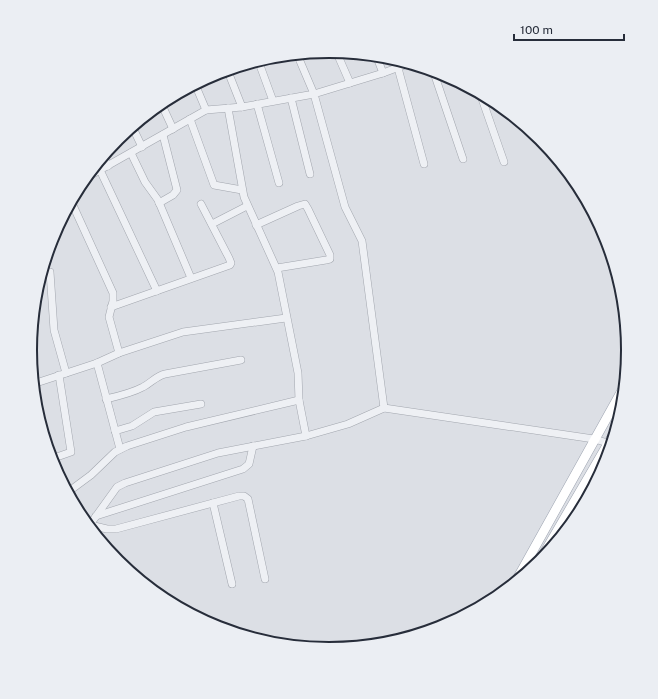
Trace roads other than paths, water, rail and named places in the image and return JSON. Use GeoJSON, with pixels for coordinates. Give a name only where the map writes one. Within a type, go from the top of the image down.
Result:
{"type":"FeatureCollection","features":[{"type":"Feature","properties":{"kind":"main road"},"geometry":{"type":"LineString","coordinates":[[523,568],[616,401]]}},
{"type":"Feature","properties":{"kind":"main road"},"geometry":{"type":"LineString","coordinates":[[567,519],[601,456]]}},
{"type":"Feature","properties":{"kind":"street"},"geometry":{"type":"LineString","coordinates":[[339,58],[350,83]]}},
{"type":"Feature","properties":{"kind":"street"},"geometry":{"type":"LineString","coordinates":[[298,59],[314,94],[345,207],[362,241],[384,408]]}},
{"type":"Feature","properties":{"kind":"street"},"geometry":{"type":"LineString","coordinates":[[379,62],[383,73]]}},
{"type":"Feature","properties":{"kind":"street"},"geometry":{"type":"LineString","coordinates":[[260,66],[273,101]]}},
{"type":"Feature","properties":{"kind":"street"},"geometry":{"type":"LineString","coordinates":[[157,291],[100,170],[206,110],[242,107],[314,94],[402,66]]}},
{"type":"Feature","properties":{"kind":"street"},"geometry":{"type":"LineString","coordinates":[[398,68],[424,164]]}},
{"type":"Feature","properties":{"kind":"street"},"geometry":{"type":"LineString","coordinates":[[229,75],[242,107]]}},
{"type":"Feature","properties":{"kind":"street"},"geometry":{"type":"LineString","coordinates":[[436,78],[463,160]]}},
{"type":"Feature","properties":{"kind":"street"},"geometry":{"type":"LineString","coordinates":[[197,89],[206,110]]}},
{"type":"Feature","properties":{"kind":"street"},"geometry":{"type":"LineString","coordinates":[[291,98],[310,174]]}},
{"type":"Feature","properties":{"kind":"street"},"geometry":{"type":"LineString","coordinates":[[483,102],[504,162]]}},
{"type":"Feature","properties":{"kind":"street"},"geometry":{"type":"LineString","coordinates":[[257,104],[279,183]]}},
{"type":"Feature","properties":{"kind":"street"},"geometry":{"type":"LineString","coordinates":[[228,108],[242,190],[247,206],[277,268],[298,373],[299,400],[306,436]]}},
{"type":"Feature","properties":{"kind":"street"},"geometry":{"type":"LineString","coordinates":[[164,109],[173,129]]}},
{"type":"Feature","properties":{"kind":"street"},"geometry":{"type":"LineString","coordinates":[[190,119],[214,185],[242,190]]}},
{"type":"Feature","properties":{"kind":"street"},"geometry":{"type":"LineString","coordinates":[[135,131],[142,147]]}},
{"type":"Feature","properties":{"kind":"street"},"geometry":{"type":"LineString","coordinates":[[159,203],[173,195],[177,190],[163,135]]}},
{"type":"Feature","properties":{"kind":"street"},"geometry":{"type":"LineString","coordinates":[[131,153],[145,182],[159,203],[191,278]]}},
{"type":"Feature","properties":{"kind":"street"},"geometry":{"type":"LineString","coordinates":[[106,161],[108,166]]}},
{"type":"Feature","properties":{"kind":"street"},"geometry":{"type":"LineString","coordinates":[[111,307],[228,266],[231,263],[201,204]]}},
{"type":"Feature","properties":{"kind":"street"},"geometry":{"type":"LineString","coordinates":[[256,225],[305,204],[330,255],[330,259],[326,260],[277,268]]}},
{"type":"Feature","properties":{"kind":"street"},"geometry":{"type":"LineString","coordinates":[[212,224],[247,206]]}},
{"type":"Feature","properties":{"kind":"street"},"geometry":{"type":"LineString","coordinates":[[74,207],[112,289],[114,298],[108,318],[119,353]]}},
{"type":"Feature","properties":{"kind":"street"},"geometry":{"type":"LineString","coordinates":[[50,272],[55,335],[62,374],[71,452],[57,456]]}},
{"type":"Feature","properties":{"kind":"street"},"geometry":{"type":"LineString","coordinates":[[39,382],[183,332],[286,318]]}},
{"type":"Feature","properties":{"kind":"street"},"geometry":{"type":"LineString","coordinates":[[106,399],[135,390],[146,385],[160,375],[241,360]]}},
{"type":"Feature","properties":{"kind":"street"},"geometry":{"type":"LineString","coordinates":[[97,363],[120,449]]}},
{"type":"Feature","properties":{"kind":"street"},"geometry":{"type":"LineString","coordinates":[[72,489],[91,475],[120,449],[186,427],[299,400]]}},
{"type":"Feature","properties":{"kind":"street"},"geometry":{"type":"LineString","coordinates":[[115,431],[132,426],[154,412],[201,404]]}},
{"type":"Feature","properties":{"kind":"street"},"geometry":{"type":"LineString","coordinates":[[93,521],[117,487],[125,483],[218,453],[306,436],[348,424],[384,408],[606,443]]}},
{"type":"Feature","properties":{"kind":"street"},"geometry":{"type":"LineString","coordinates":[[96,516],[243,469],[249,464],[253,446]]}},
{"type":"Feature","properties":{"kind":"street"},"geometry":{"type":"LineString","coordinates":[[97,527],[116,529],[239,496],[246,496],[248,499],[265,579]]}},
{"type":"Feature","properties":{"kind":"street"},"geometry":{"type":"LineString","coordinates":[[213,503],[232,584]]}}]}
